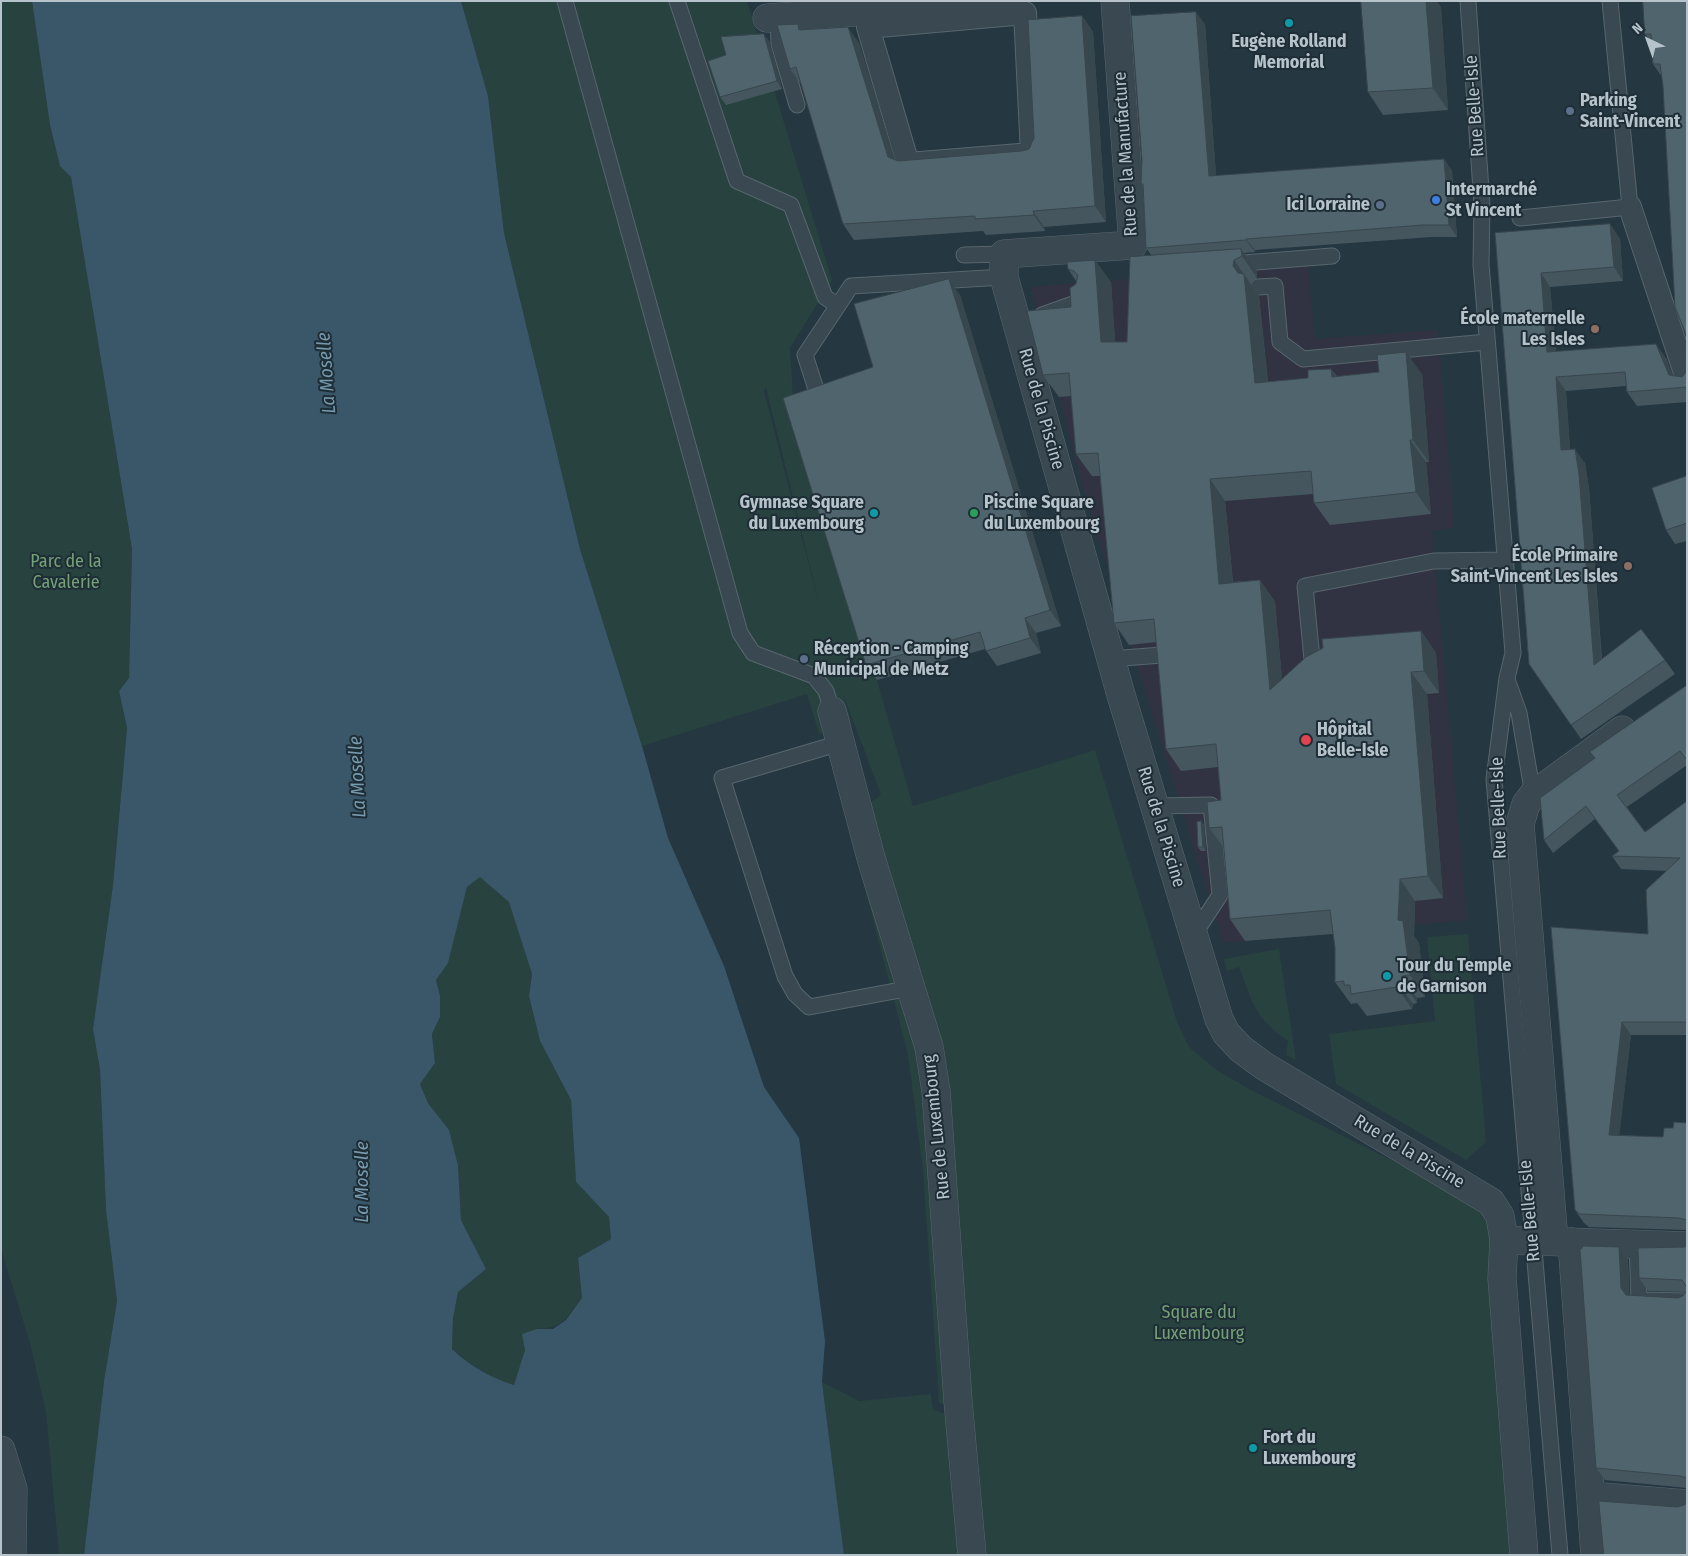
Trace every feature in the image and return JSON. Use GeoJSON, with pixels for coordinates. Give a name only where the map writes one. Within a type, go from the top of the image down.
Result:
{"type":"FeatureCollection","features":[{"type":"Feature","properties":{"kind":"street"},"geometry":{"type":"LineString","coordinates":[[773,18],[1014,1]]}},
{"type":"Feature","properties":{"kind":"street","name":"Rue de la Manufacture"},"geometry":{"type":"LineString","coordinates":[[1004,266],[1133,253],[1115,1]]}},
{"type":"Feature","properties":{"kind":"street"},"geometry":{"type":"LineString","coordinates":[[1025,13],[1032,154],[908,164],[868,27],[1025,13]]}},
{"type":"Feature","properties":{"kind":"street"},"geometry":{"type":"LineString","coordinates":[[1630,207],[1687,379]]}},
{"type":"Feature","properties":{"kind":"street","name":"Rue de la Piscine"},"geometry":{"type":"LineString","coordinates":[[1004,266],[1017,324],[1110,659],[1219,1019],[1226,1032],[1242,1049],[1264,1066],[1491,1202],[1500,1216],[1504,1240]]}},
{"type":"Feature","properties":{"kind":"street","name":"Rue de Luxembourg"},"geometry":{"type":"LineString","coordinates":[[832,711],[871,858],[929,1047],[936,1091],[958,1401],[972,1555]]}},
{"type":"Feature","properties":{"kind":"street"},"geometry":{"type":"LineString","coordinates":[[1529,799],[1642,716]]}},
{"type":"Feature","properties":{"kind":"street","name":"Rue Belle-Isle"},"geometry":{"type":"LineString","coordinates":[[1529,799],[1520,824],[1553,1241],[1591,1496],[1596,1555]]}},
{"type":"Feature","properties":{"kind":"street"},"geometry":{"type":"LineString","coordinates":[[1504,1240],[1687,1246]]}},
{"type":"Feature","properties":{"kind":"street","name":"Rue Belle-Isle"},"geometry":{"type":"LineString","coordinates":[[1504,1240],[1502,1278],[1524,1555]]}},
{"type":"Feature","properties":{"kind":"street"},"geometry":{"type":"LineString","coordinates":[[1,1450],[12,1489],[12,1555]]}},
{"type":"Feature","properties":{"kind":"street"},"geometry":{"type":"LineString","coordinates":[[1591,1496],[1687,1504]]}},
{"type":"Feature","properties":{"kind":"lane"},"geometry":{"type":"LineString","coordinates":[[565,1],[740,633],[753,653],[814,676],[826,691],[832,711]]}},
{"type":"Feature","properties":{"kind":"lane"},"geometry":{"type":"LineString","coordinates":[[676,1],[737,181],[791,205],[824,297],[838,306]]}},
{"type":"Feature","properties":{"kind":"lane","name":"Rue Belle-Isle"},"geometry":{"type":"LineString","coordinates":[[1468,1],[1482,205],[1481,264],[1513,653],[1507,678],[1494,779],[1553,1241],[1560,1555]]}},
{"type":"Feature","properties":{"kind":"lane"},"geometry":{"type":"LineString","coordinates":[[1520,218],[1630,207],[1610,1]]}},
{"type":"Feature","properties":{"kind":"lane"},"geometry":{"type":"LineString","coordinates":[[773,18],[797,105]]}},
{"type":"Feature","properties":{"kind":"lane"},"geometry":{"type":"LineString","coordinates":[[964,255],[1004,266]]}},
{"type":"Feature","properties":{"kind":"lane"},"geometry":{"type":"LineString","coordinates":[[1212,265],[1332,256]]}},
{"type":"Feature","properties":{"kind":"lane"},"geometry":{"type":"LineString","coordinates":[[815,386],[806,355],[851,286],[1004,266]]}},
{"type":"Feature","properties":{"kind":"lane"},"geometry":{"type":"LineString","coordinates":[[1258,287],[1275,286],[1280,342],[1303,359],[1487,342]]}},
{"type":"Feature","properties":{"kind":"lane"},"geometry":{"type":"LineString","coordinates":[[1017,324],[1084,300]]}},
{"type":"Feature","properties":{"kind":"lane"},"geometry":{"type":"LineString","coordinates":[[1314,670],[1305,586],[1434,561],[1505,560]]}},
{"type":"Feature","properties":{"kind":"lane"},"geometry":{"type":"LineString","coordinates":[[1110,659],[1162,656]]}},
{"type":"Feature","properties":{"kind":"lane"},"geometry":{"type":"LineString","coordinates":[[1507,678],[1519,713],[1529,799]]}},
{"type":"Feature","properties":{"kind":"lane"},"geometry":{"type":"LineString","coordinates":[[840,743],[722,778],[785,976],[795,994],[809,1007],[911,988]]}},
{"type":"Feature","properties":{"kind":"lane"},"geometry":{"type":"LineString","coordinates":[[1155,806],[1211,804],[1220,896],[1193,936]]}},
{"type":"Feature","properties":{"kind":"lane"},"geometry":{"type":"LineString","coordinates":[[1637,1244],[1639,1300],[1687,1301]]}},
{"type":"Feature","properties":{"kind":"shaded area","name":"Hôpital Belle-Isle"},"geometry":{"type":"Polygon","coordinates":[[[1308,265],[1315,339],[1438,330],[1454,528],[1432,531],[1467,920],[1223,943],[1083,489],[1031,287],[1308,265]]]}},
{"type":"Feature","properties":{"kind":"green space","name":"Parc de la Cavalerie"},"geometry":{"type":"Polygon","coordinates":[[[1,1],[32,1],[50,125],[60,166],[71,177],[132,549],[129,678],[119,691],[127,728],[113,885],[93,1029],[100,1070],[106,1210],[117,1301],[104,1381],[84,1555],[59,1555],[46,1412],[30,1343],[1,1249],[1,1]]]}},
{"type":"Feature","properties":{"kind":"green space","name":"Square du Luxembourg"},"geometry":{"type":"Polygon","coordinates":[[[461,1],[747,1],[832,280],[790,348],[794,413],[865,639],[913,806],[1095,750],[1177,1022],[1189,1047],[1218,1071],[1251,1090],[1447,1188],[1485,1211],[1489,1227],[1517,1555],[972,1555],[959,1408],[939,1403],[923,1171],[908,1055],[847,819],[881,795],[842,691],[852,724],[819,734],[807,694],[642,746],[580,549],[504,233],[488,96],[461,1]],[[766,387],[764,391],[823,619],[766,387]]]}},
{"type":"Feature","properties":{"kind":"green space"},"geometry":{"type":"Polygon","coordinates":[[[480,876],[509,901],[532,974],[529,996],[540,1041],[571,1100],[576,1182],[609,1217],[611,1239],[578,1258],[582,1298],[559,1324],[537,1329],[525,1350],[515,1386],[482,1371],[452,1349],[453,1317],[458,1291],[486,1269],[461,1220],[458,1165],[449,1130],[428,1103],[420,1084],[435,1063],[432,1034],[440,1017],[440,996],[436,980],[448,962],[467,887],[480,876]]]}},
{"type":"Feature","properties":{"kind":"green space"},"geometry":{"type":"Polygon","coordinates":[[[1468,934],[1486,1142],[1466,1160],[1336,1084],[1329,1034],[1435,1021],[1427,937],[1468,934]]]}},
{"type":"Feature","properties":{"kind":"green space"},"geometry":{"type":"Polygon","coordinates":[[[1279,949],[1296,1060],[1286,1055],[1288,1041],[1261,1017],[1256,1009],[1239,967],[1227,971],[1224,959],[1279,949]]]}},
{"type":"Feature","properties":{"kind":"green space"},"geometry":{"type":"Polygon","coordinates":[[[822,1382],[859,1401],[931,1394],[933,1410],[952,1416],[965,1555],[844,1555],[822,1382]]]}},
{"type":"Feature","properties":{"kind":"water","name":"La Moselle"},"geometry":{"type":"Polygon","coordinates":[[[32,1],[461,1],[488,96],[504,233],[580,549],[642,746],[668,838],[724,966],[764,1087],[799,1138],[825,1341],[822,1382],[844,1555],[84,1555],[104,1381],[117,1301],[106,1210],[100,1070],[93,1029],[113,885],[127,728],[119,691],[129,678],[132,549],[71,177],[60,166],[50,125],[32,1]],[[480,877],[467,887],[448,963],[436,980],[440,996],[440,1017],[432,1034],[435,1063],[420,1084],[428,1103],[449,1130],[458,1165],[461,1220],[486,1269],[458,1292],[453,1318],[452,1349],[481,1371],[514,1385],[525,1350],[522,1334],[537,1329],[553,1329],[566,1320],[582,1298],[578,1258],[611,1239],[609,1217],[576,1182],[571,1100],[540,1041],[529,996],[532,974],[509,902],[480,877]]]}},
{"type":"Feature","properties":{"kind":"building"},"geometry":{"type":"Polygon","coordinates":[[[1361,1],[1426,1],[1433,88],[1368,92],[1361,1]]]}},
{"type":"Feature","properties":{"kind":"building"},"geometry":{"type":"Polygon","coordinates":[[[1643,1],[1687,1],[1687,337],[1675,307],[1663,86],[1660,64],[1653,64],[1651,34],[1645,34],[1643,1]]]}},
{"type":"Feature","properties":{"kind":"building"},"geometry":{"type":"Polygon","coordinates":[[[1196,12],[1209,176],[1444,159],[1449,225],[1423,225],[1146,248],[1143,184],[1141,184],[1142,160],[1131,16],[1196,12]]]}},
{"type":"Feature","properties":{"kind":"building"},"geometry":{"type":"Polygon","coordinates":[[[1082,16],[1095,206],[1033,211],[1034,215],[975,219],[975,216],[843,224],[796,67],[790,69],[777,25],[798,24],[799,30],[848,27],[888,157],[898,161],[1029,149],[1034,138],[1028,20],[1082,16]]]}},
{"type":"Feature","properties":{"kind":"building"},"geometry":{"type":"Polygon","coordinates":[[[764,34],[777,81],[720,97],[708,61],[726,55],[721,37],[764,34]]]}},
{"type":"Feature","properties":{"kind":"building"},"geometry":{"type":"Polygon","coordinates":[[[1610,224],[1614,267],[1541,273],[1547,352],[1656,344],[1669,375],[1682,377],[1687,371],[1687,387],[1627,392],[1625,372],[1556,377],[1561,450],[1575,449],[1579,474],[1594,665],[1641,629],[1665,660],[1571,725],[1529,664],[1495,233],[1610,224]]]}},
{"type":"Feature","properties":{"kind":"building","name":"Hôpital Belle-Isle"},"geometry":{"type":"Polygon","coordinates":[[[1241,249],[1242,256],[1234,260],[1233,266],[1238,273],[1244,274],[1255,383],[1308,378],[1308,370],[1331,369],[1332,377],[1379,372],[1377,355],[1406,352],[1413,440],[1410,440],[1416,492],[1314,503],[1311,471],[1210,479],[1219,584],[1260,580],[1270,690],[1306,657],[1323,648],[1322,639],[1421,631],[1424,671],[1411,672],[1428,876],[1400,879],[1398,920],[1403,921],[1410,975],[1402,976],[1402,981],[1397,982],[1397,987],[1351,994],[1350,985],[1344,985],[1344,981],[1335,982],[1335,948],[1330,910],[1230,919],[1222,827],[1209,828],[1207,802],[1221,800],[1216,744],[1166,749],[1154,619],[1114,623],[1098,453],[1076,454],[1069,373],[1043,375],[1027,311],[1071,307],[1070,288],[1076,284],[1078,275],[1068,269],[1067,262],[1095,260],[1101,342],[1127,342],[1130,257],[1241,249]]]}},
{"type":"Feature","properties":{"kind":"building"},"geometry":{"type":"Polygon","coordinates":[[[949,279],[1050,610],[1025,618],[1030,638],[986,651],[980,632],[866,665],[783,398],[873,367],[854,304],[949,279]]]}},
{"type":"Feature","properties":{"kind":"building"},"geometry":{"type":"Polygon","coordinates":[[[1687,476],[1687,523],[1666,530],[1652,488],[1687,476]]]}},
{"type":"Feature","properties":{"kind":"building"},"geometry":{"type":"Polygon","coordinates":[[[1686,686],[1687,760],[1680,751],[1617,795],[1645,832],[1687,801],[1687,1022],[1622,1022],[1609,1135],[1663,1137],[1664,1128],[1673,1128],[1674,1122],[1687,1123],[1687,1220],[1679,1218],[1580,1214],[1575,1210],[1551,927],[1648,934],[1646,890],[1680,858],[1612,856],[1619,851],[1586,806],[1544,840],[1540,798],[1595,758],[1590,752],[1686,686]]]}},
{"type":"Feature","properties":{"kind":"building"},"geometry":{"type":"Polygon","coordinates":[[[1201,821],[1203,847],[1198,847],[1197,822],[1201,821]]]}},
{"type":"Feature","properties":{"kind":"building"},"geometry":{"type":"Polygon","coordinates":[[[1687,1245],[1687,1288],[1682,1280],[1639,1278],[1638,1248],[1685,1247],[1687,1245]]]}},
{"type":"Feature","properties":{"kind":"building"},"geometry":{"type":"Polygon","coordinates":[[[1584,1246],[1619,1247],[1621,1288],[1626,1295],[1678,1298],[1683,1296],[1687,1290],[1687,1478],[1596,1468],[1580,1250],[1584,1246]]]}},
{"type":"Feature","properties":{"kind":"building"},"geometry":{"type":"Polygon","coordinates":[[[1599,1501],[1677,1507],[1687,1503],[1687,1555],[1604,1555],[1599,1501]]]}},
{"type":"Feature","properties":{"kind":"place","name":"Eugène Rolland Memorial"},"geometry":{"type":"Point","coordinates":[1289,23]}},
{"type":"Feature","properties":{"kind":"place","name":"Parking Saint-Vincent"},"geometry":{"type":"Point","coordinates":[1570,111]}},
{"type":"Feature","properties":{"kind":"place","name":"Intermarché St Vincent"},"geometry":{"type":"Point","coordinates":[1436,200]}},
{"type":"Feature","properties":{"kind":"place","name":"Ici Lorraine"},"geometry":{"type":"Point","coordinates":[1380,205]}},
{"type":"Feature","properties":{"kind":"place","name":"École maternelle Les Isles"},"geometry":{"type":"Point","coordinates":[1595,329]}},
{"type":"Feature","properties":{"kind":"place","name":"Gymnase Square du Luxembourg"},"geometry":{"type":"Point","coordinates":[874,513]}},
{"type":"Feature","properties":{"kind":"place","name":"Piscine Square du Luxembourg"},"geometry":{"type":"Point","coordinates":[974,513]}},
{"type":"Feature","properties":{"kind":"place","name":"École Primaire Saint-Vincent Les Isles"},"geometry":{"type":"Point","coordinates":[1628,566]}},
{"type":"Feature","properties":{"kind":"place","name":"Réception - Camping Municipal de Metz"},"geometry":{"type":"Point","coordinates":[804,659]}},
{"type":"Feature","properties":{"kind":"place","name":"Hôpital Belle-Isle"},"geometry":{"type":"Point","coordinates":[1306,740]}},
{"type":"Feature","properties":{"kind":"place","name":"Tour du Temple de Garnison"},"geometry":{"type":"Point","coordinates":[1387,976]}},
{"type":"Feature","properties":{"kind":"place","name":"Fort du Luxembourg"},"geometry":{"type":"Point","coordinates":[1253,1448]}}]}
